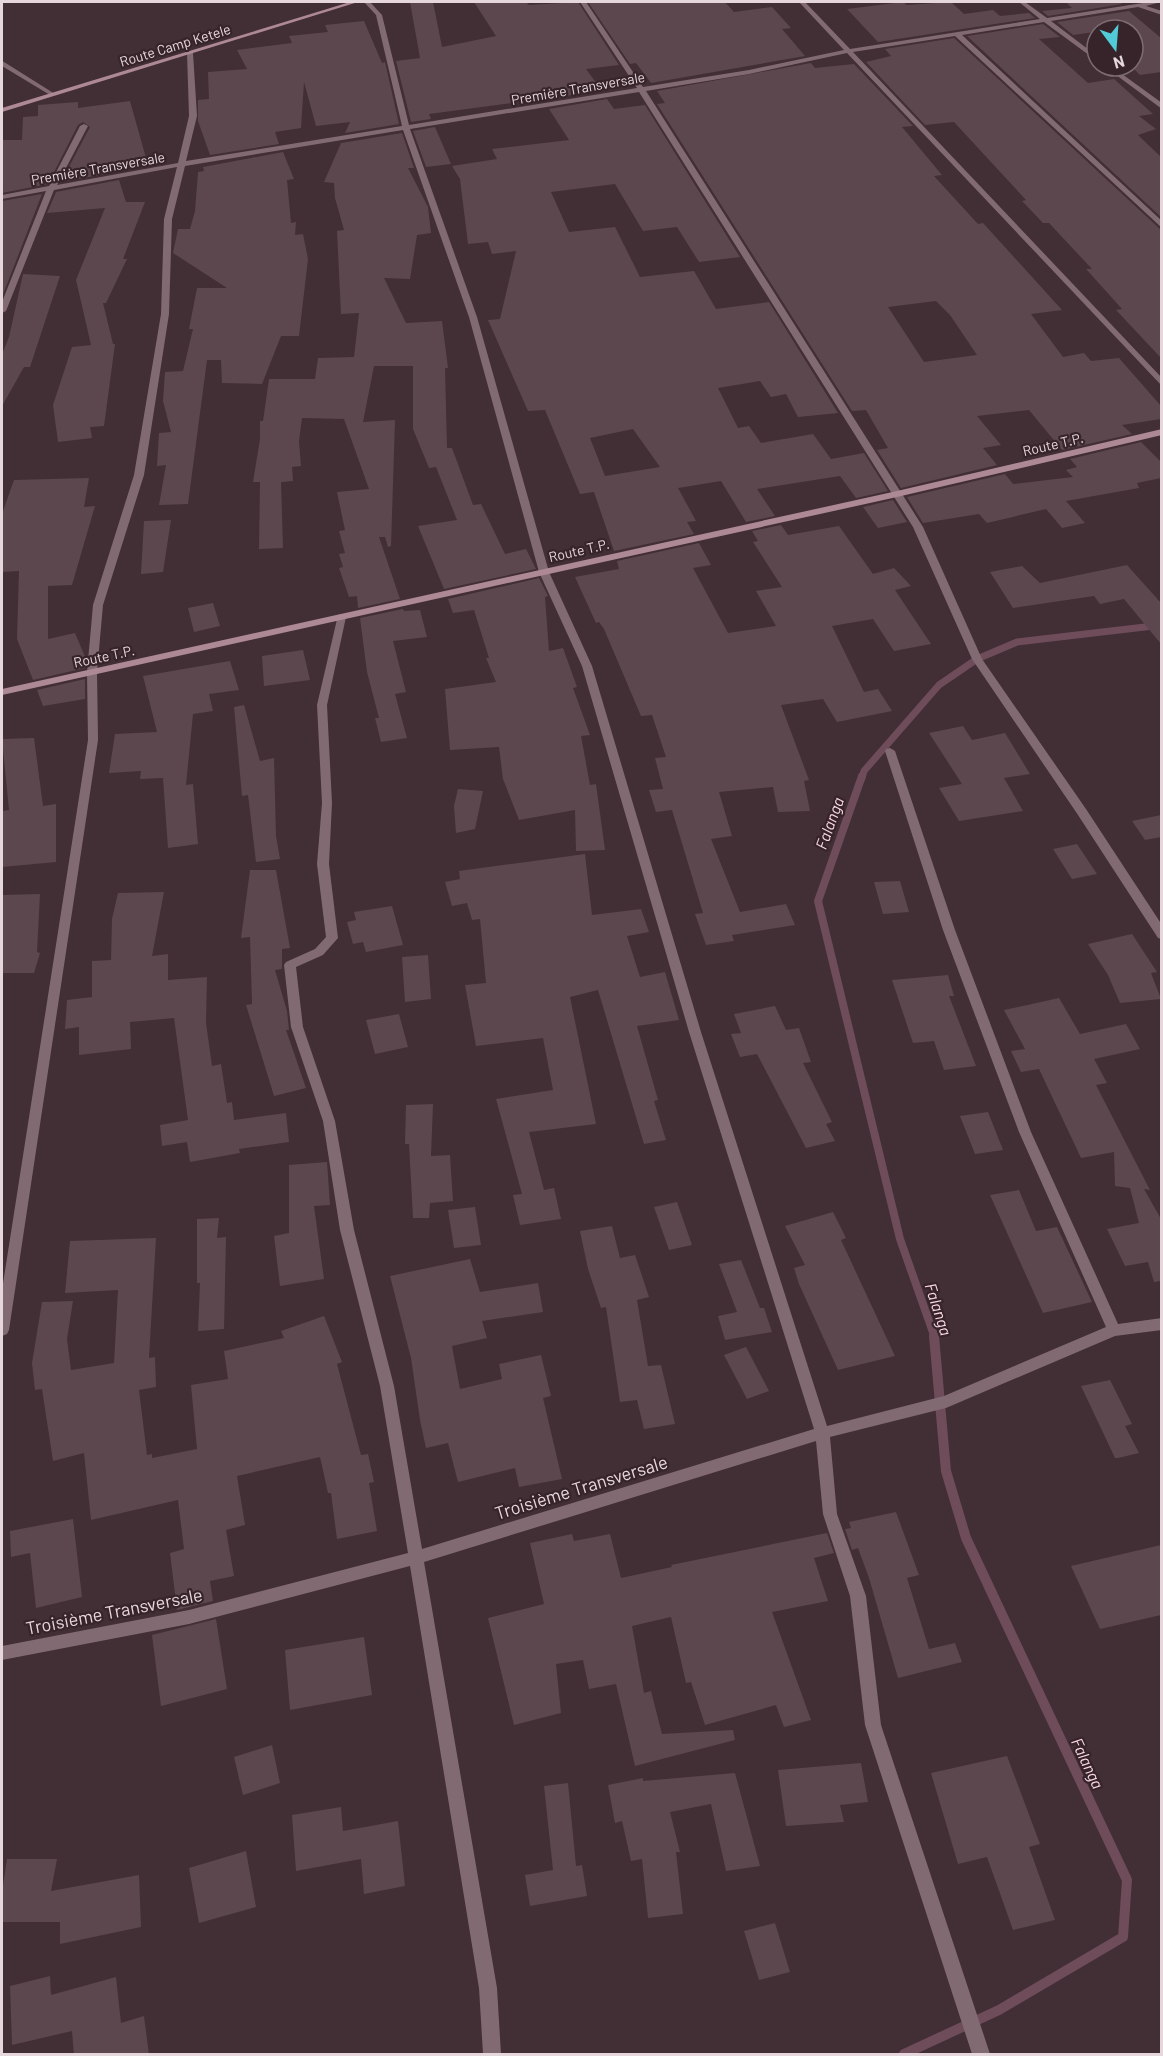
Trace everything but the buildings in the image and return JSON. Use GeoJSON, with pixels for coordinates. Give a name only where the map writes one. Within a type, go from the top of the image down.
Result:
{"type":"FeatureCollection","features":[{"type":"Feature","properties":{"kind":"street","name":"Route Camp Ketele"},"geometry":{"type":"LineString","coordinates":[[2,110],[356,2]]}},
{"type":"Feature","properties":{"kind":"street"},"geometry":{"type":"LineString","coordinates":[[367,2],[379,15],[406,128],[473,317],[544,572],[587,666],[695,1032],[822,1433],[830,1514],[858,1596],[873,1725],[981,2055]]}},
{"type":"Feature","properties":{"kind":"street"},"geometry":{"type":"LineString","coordinates":[[582,2],[641,89],[918,526],[977,659],[1082,812],[1161,935]]}},
{"type":"Feature","properties":{"kind":"street"},"geometry":{"type":"LineString","coordinates":[[802,2],[1161,384]]}},
{"type":"Feature","properties":{"kind":"street"},"geometry":{"type":"LineString","coordinates":[[1022,2],[1085,50]]}},
{"type":"Feature","properties":{"kind":"street"},"geometry":{"type":"LineString","coordinates":[[1128,2],[1161,13]]}},
{"type":"Feature","properties":{"kind":"street","name":"Première Transversale"},"geometry":{"type":"LineString","coordinates":[[2,197],[183,164],[749,72],[849,51],[1158,2]]}},
{"type":"Feature","properties":{"kind":"street"},"geometry":{"type":"LineString","coordinates":[[956,33],[1161,226]]}},
{"type":"Feature","properties":{"kind":"street"},"geometry":{"type":"LineString","coordinates":[[2,1330],[93,740],[92,672],[98,605],[139,475],[165,314],[168,219],[193,116],[190,53]]}},
{"type":"Feature","properties":{"kind":"street"},"geometry":{"type":"LineString","coordinates":[[2,63],[52,94]]}},
{"type":"Feature","properties":{"kind":"street"},"geometry":{"type":"LineString","coordinates":[[1123,78],[1161,107]]}},
{"type":"Feature","properties":{"kind":"street"},"geometry":{"type":"LineString","coordinates":[[2,311],[51,189],[84,126]]}},
{"type":"Feature","properties":{"kind":"street","name":"Route T.P."},"geometry":{"type":"LineString","coordinates":[[2,692],[897,494],[1161,432]]}},
{"type":"Feature","properties":{"kind":"street"},"geometry":{"type":"LineString","coordinates":[[341,616],[322,705],[327,802],[323,864],[332,938],[319,952],[290,965],[297,1027],[329,1121],[347,1230],[387,1386],[488,1988],[492,2055]]}},
{"type":"Feature","properties":{"kind":"street"},"geometry":{"type":"LineString","coordinates":[[890,751],[949,930],[1025,1132],[1114,1330]]}},
{"type":"Feature","properties":{"kind":"street","name":"Troisième Transversale"},"geometry":{"type":"LineString","coordinates":[[2,1653],[189,1617],[417,1557],[822,1433],[946,1402],[1114,1330],[1161,1324]]}},
{"type":"Feature","properties":{"kind":"waterway","name":"Falanga"},"geometry":{"type":"LineString","coordinates":[[862,778],[864,771],[939,685],[977,659],[1017,642],[1162,625]]}},
{"type":"Feature","properties":{"kind":"waterway","name":"Falanga"},"geometry":{"type":"LineString","coordinates":[[862,776],[818,901],[900,1239],[935,1338]]}},
{"type":"Feature","properties":{"kind":"waterway","name":"Falanga"},"geometry":{"type":"LineString","coordinates":[[904,2054],[999,2010],[1123,1937],[1127,1880],[966,1538],[946,1471],[934,1336]]}}]}
